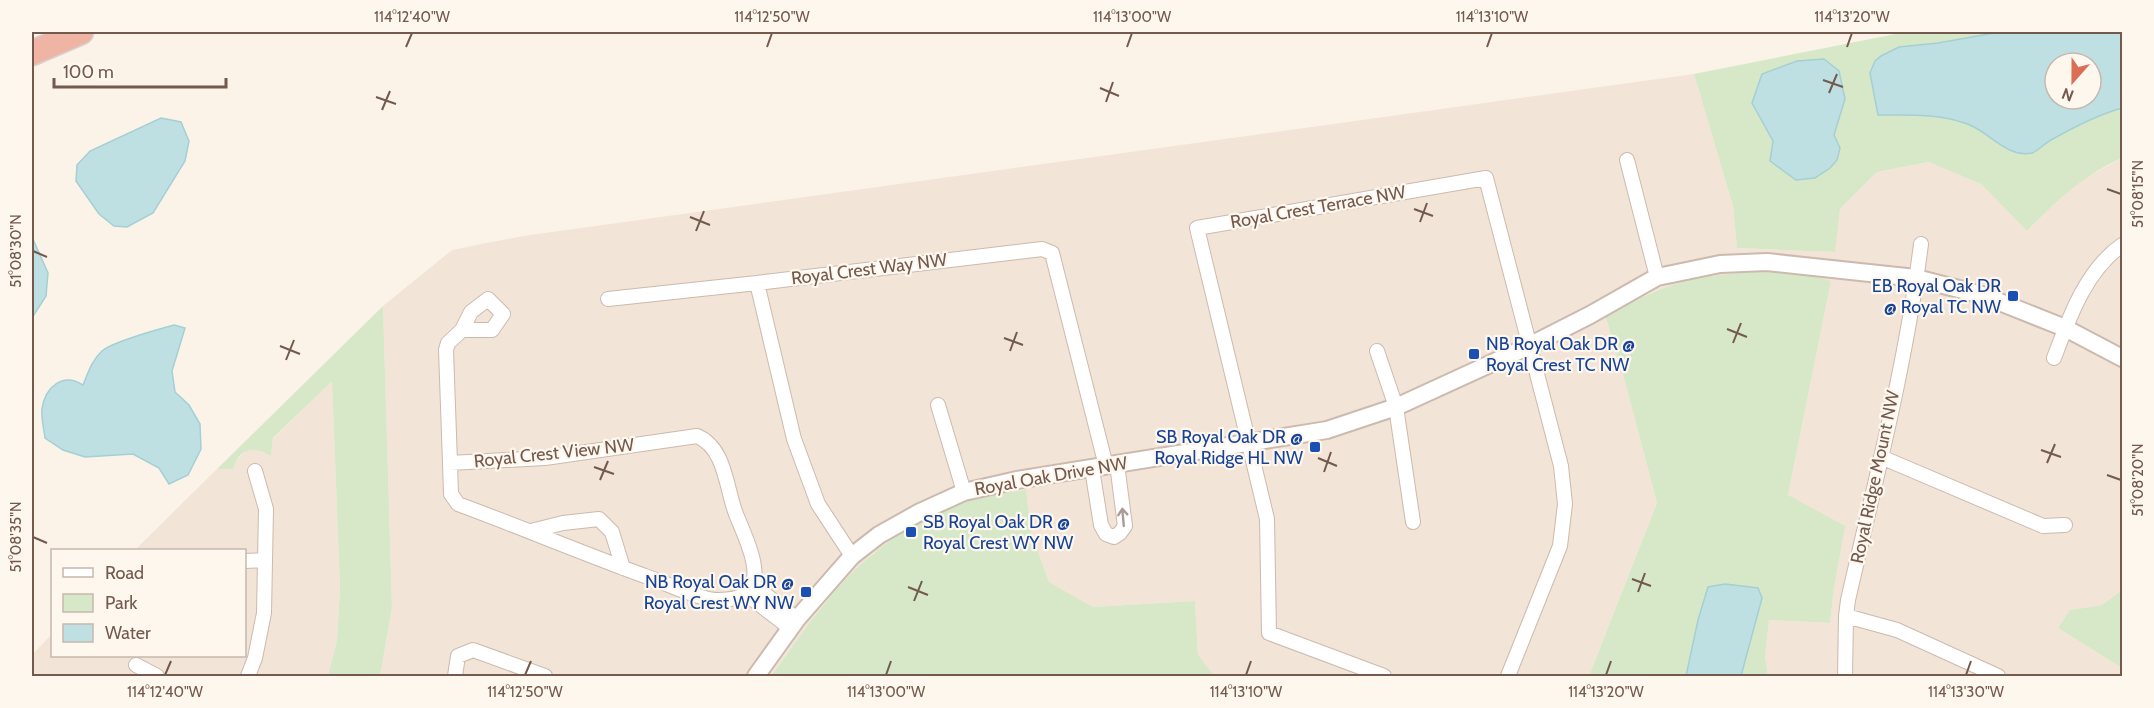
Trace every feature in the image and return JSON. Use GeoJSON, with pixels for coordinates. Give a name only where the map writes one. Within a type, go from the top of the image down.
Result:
{"type":"FeatureCollection","features":[{"type":"Feature","properties":{"kind":"highway"},"geometry":{"type":"LineString","coordinates":[[32,53],[81,32]]}},
{"type":"Feature","properties":{"kind":"street"},"geometry":{"type":"LineString","coordinates":[[1627,160],[1658,277]]}},
{"type":"Feature","properties":{"kind":"street","name":"Royal Crest Terrace NW"},"geometry":{"type":"LineString","coordinates":[[1250,444],[1197,228],[1486,178],[1529,346]]}},
{"type":"Feature","properties":{"kind":"street","name":"Royal Ridge Mount NW"},"geometry":{"type":"LineString","coordinates":[[1845,676],[1846,616],[1881,457],[1921,244]]}},
{"type":"Feature","properties":{"kind":"street"},"geometry":{"type":"LineString","coordinates":[[2054,358],[2065,328],[2098,269],[2122,245]]}},
{"type":"Feature","properties":{"kind":"street","name":"Royal Crest Way NW"},"geometry":{"type":"LineString","coordinates":[[757,283],[1042,249],[1053,254],[1105,466]]}},
{"type":"Feature","properties":{"kind":"street","name":"Royal Oak Drive NW"},"geometry":{"type":"LineString","coordinates":[[756,676],[793,623],[852,556],[879,535],[920,512],[964,492],[1017,480],[1327,430],[1396,407],[1529,346],[1658,277],[1720,264],[1767,262],[1916,278],[1982,294],[2065,328],[2122,358]]}},
{"type":"Feature","properties":{"kind":"street"},"geometry":{"type":"LineString","coordinates":[[608,299],[757,283],[794,439],[818,504],[852,556]]}},
{"type":"Feature","properties":{"kind":"street"},"geometry":{"type":"LineString","coordinates":[[450,464],[446,350],[448,344],[462,330]]}},
{"type":"Feature","properties":{"kind":"street"},"geometry":{"type":"LineString","coordinates":[[1509,676],[1560,546],[1565,504],[1561,466],[1529,346]]}},
{"type":"Feature","properties":{"kind":"street"},"geometry":{"type":"LineString","coordinates":[[1377,351],[1396,407],[1413,522]]}},
{"type":"Feature","properties":{"kind":"street"},"geometry":{"type":"LineString","coordinates":[[939,405],[964,492]]}},
{"type":"Feature","properties":{"kind":"street","name":"Royal Crest View NW"},"geometry":{"type":"LineString","coordinates":[[697,436],[708,440],[719,458],[731,503],[754,562],[749,589],[729,599],[711,599],[531,531],[458,504],[451,494],[450,464],[545,458],[697,436]]}},
{"type":"Feature","properties":{"kind":"street"},"geometry":{"type":"LineString","coordinates":[[1250,444],[1267,519],[1269,633],[1384,676]]}},
{"type":"Feature","properties":{"kind":"street"},"geometry":{"type":"LineString","coordinates":[[1881,457],[2043,526],[2065,525]]}},
{"type":"Feature","properties":{"kind":"street"},"geometry":{"type":"LineString","coordinates":[[248,676],[255,658],[264,613],[266,560],[266,509],[255,471]]}},
{"type":"Feature","properties":{"kind":"street"},"geometry":{"type":"LineString","coordinates":[[531,531],[563,523],[599,519],[612,532],[624,568]]}},
{"type":"Feature","properties":{"kind":"street"},"geometry":{"type":"LineString","coordinates":[[246,561],[266,560]]}},
{"type":"Feature","properties":{"kind":"street"},"geometry":{"type":"LineString","coordinates":[[749,589],[793,623]]}},
{"type":"Feature","properties":{"kind":"street"},"geometry":{"type":"LineString","coordinates":[[1846,616],[1897,630],[1998,676]]}},
{"type":"Feature","properties":{"kind":"street"},"geometry":{"type":"LineString","coordinates":[[455,676],[458,657],[473,650],[545,676]]}},
{"type":"Feature","properties":{"kind":"street"},"geometry":{"type":"LineString","coordinates":[[136,665],[157,676]]}},
{"type":"Feature","properties":{"kind":"shaded area"},"geometry":{"type":"Polygon","coordinates":[[[1694,74],[1733,206],[1737,248],[1834,252],[1840,209],[1877,172],[1930,162],[1981,184],[2027,231],[2062,195],[2087,177],[2122,158],[2122,590],[2102,605],[2070,610],[2058,628],[2122,668],[2122,676],[1768,676],[1765,656],[1769,620],[1830,623],[1834,587],[1788,495],[1831,281],[1770,271],[1683,282],[1650,293],[1605,315],[1657,503],[1589,676],[1214,676],[1198,656],[1195,601],[1093,607],[1049,582],[1031,532],[1026,491],[949,508],[909,528],[872,554],[824,603],[771,676],[380,676],[392,608],[383,306],[452,250],[523,236],[1694,74]]]}},
{"type":"Feature","properties":{"kind":"shaded area"},"geometry":{"type":"Polygon","coordinates":[[[332,380],[340,588],[337,641],[328,676],[32,676],[32,655],[51,635],[51,657],[246,657],[246,549],[136,549],[217,469],[233,468],[235,462],[246,450],[259,449],[271,455],[273,439],[332,380]]]}},
{"type":"Feature","properties":{"kind":"green space"},"geometry":{"type":"Polygon","coordinates":[[[1906,32],[2122,32],[2122,158],[2094,173],[2071,190],[2027,231],[1981,184],[1929,162],[1877,172],[1840,209],[1835,252],[1737,248],[1733,206],[1694,74],[1906,32]]]}},
{"type":"Feature","properties":{"kind":"green space"},"geometry":{"type":"Polygon","coordinates":[[[1770,271],[1813,276],[1831,281],[1788,495],[1845,526],[1830,623],[1769,620],[1765,656],[1768,676],[1589,676],[1657,503],[1605,315],[1652,293],[1693,279],[1770,271]]]}},
{"type":"Feature","properties":{"kind":"green space"},"geometry":{"type":"Polygon","coordinates":[[[383,306],[392,608],[380,676],[328,676],[337,641],[340,588],[332,381],[273,438],[271,456],[259,450],[248,450],[239,457],[233,469],[217,469],[383,306]]]}},
{"type":"Feature","properties":{"kind":"green space"},"geometry":{"type":"Polygon","coordinates":[[[1026,490],[1031,532],[1049,582],[1093,607],[1195,601],[1198,655],[1214,676],[771,676],[840,585],[874,553],[893,539],[933,515],[955,505],[983,497],[1026,490]]]}},
{"type":"Feature","properties":{"kind":"green space"},"geometry":{"type":"Polygon","coordinates":[[[2122,590],[2122,668],[2058,628],[2070,610],[2102,605],[2122,590]]]}},
{"type":"Feature","properties":{"kind":"water"},"geometry":{"type":"Polygon","coordinates":[[[2000,32],[2122,32],[2122,108],[2077,126],[2034,152],[2024,154],[2008,149],[1974,127],[1952,119],[1878,115],[1870,73],[1875,61],[1899,47],[2000,32]]]}},
{"type":"Feature","properties":{"kind":"water"},"geometry":{"type":"Polygon","coordinates":[[[1824,59],[1839,71],[1845,99],[1834,135],[1840,148],[1837,160],[1830,168],[1815,178],[1796,180],[1770,161],[1773,141],[1752,103],[1762,74],[1797,61],[1824,59]]]}},
{"type":"Feature","properties":{"kind":"water"},"geometry":{"type":"Polygon","coordinates":[[[161,118],[181,122],[189,141],[185,161],[153,213],[127,227],[114,226],[99,214],[76,181],[77,165],[90,151],[161,118]]]}},
{"type":"Feature","properties":{"kind":"water"},"geometry":{"type":"Polygon","coordinates":[[[32,237],[48,273],[46,296],[32,318],[32,237]]]}},
{"type":"Feature","properties":{"kind":"water"},"geometry":{"type":"Polygon","coordinates":[[[174,325],[185,328],[172,371],[175,392],[189,405],[200,424],[201,449],[188,475],[169,484],[159,468],[133,454],[85,457],[63,450],[45,438],[42,409],[51,388],[62,381],[69,380],[83,385],[93,363],[108,347],[174,325]]]}},
{"type":"Feature","properties":{"kind":"water"},"geometry":{"type":"Polygon","coordinates":[[[1725,584],[1758,588],[1762,598],[1741,676],[1686,676],[1708,587],[1725,584]]]}},
{"type":"Feature","properties":{"kind":"place","name":"EB Royal Oak DR @ Royal TC NW"},"geometry":{"type":"Point","coordinates":[2013,296]}},
{"type":"Feature","properties":{"kind":"place","name":"NB Royal Oak DR @ Royal Crest TC NW"},"geometry":{"type":"Point","coordinates":[1474,354]}},
{"type":"Feature","properties":{"kind":"place","name":"SB Royal Oak DR @ Royal Ridge HL NW"},"geometry":{"type":"Point","coordinates":[1315,447]}},
{"type":"Feature","properties":{"kind":"place","name":"SB Royal Oak DR @ Royal Crest WY NW"},"geometry":{"type":"Point","coordinates":[911,532]}},
{"type":"Feature","properties":{"kind":"place","name":"NB Royal Oak DR @ Royal Crest WY NW"},"geometry":{"type":"Point","coordinates":[806,592]}}]}
